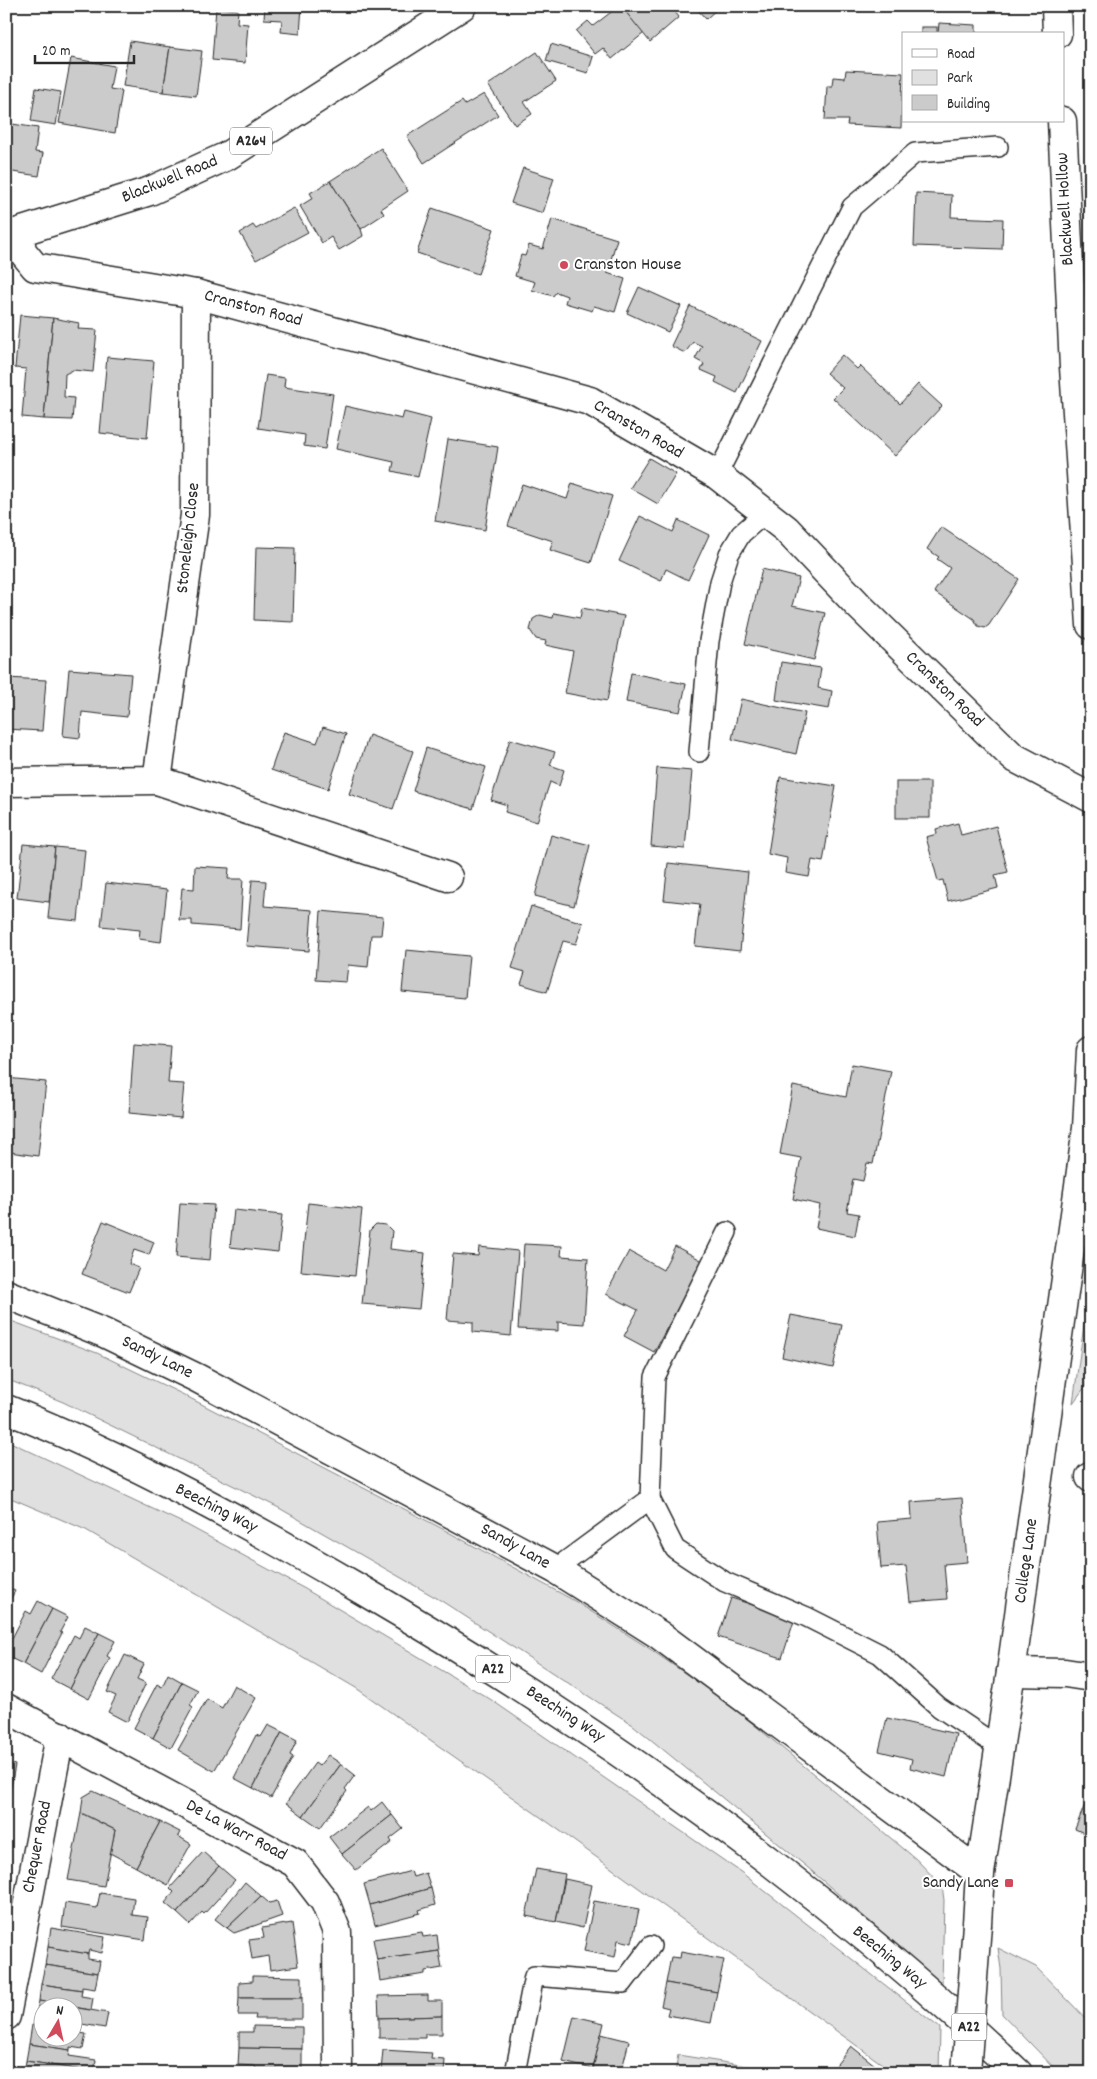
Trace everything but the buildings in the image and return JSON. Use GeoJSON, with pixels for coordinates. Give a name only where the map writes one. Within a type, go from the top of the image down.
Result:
{"type":"FeatureCollection","features":[{"type":"Feature","properties":{"kind":"main road","name":"Blackwell Road"},"geometry":{"type":"LineString","coordinates":[[13,234],[150,191],[227,156],[462,6]]}},
{"type":"Feature","properties":{"kind":"main road"},"geometry":{"type":"LineString","coordinates":[[1056,6],[1057,32]]}},
{"type":"Feature","properties":{"kind":"main road","name":"Blackwell Hollow"},"geometry":{"type":"LineString","coordinates":[[1062,122],[1074,367],[1091,625]]}},
{"type":"Feature","properties":{"kind":"main road","name":"Cranston Road"},"geometry":{"type":"LineString","coordinates":[[13,234],[22,251],[35,267],[196,294],[590,401],[717,475],[786,529],[865,612],[1013,757],[1091,798]]}},
{"type":"Feature","properties":{"kind":"main road","name":"Stoneleigh Close"},"geometry":{"type":"LineString","coordinates":[[157,780],[195,516],[196,294]]}},
{"type":"Feature","properties":{"kind":"main road"},"geometry":{"type":"LineString","coordinates":[[6,782],[157,780],[448,876]]}},
{"type":"Feature","properties":{"kind":"main road","name":"College Lane"},"geometry":{"type":"LineString","coordinates":[[966,2073],[980,1873],[1011,1672],[1087,1128],[1091,1050]]}},
{"type":"Feature","properties":{"kind":"main road","name":"Sandy Lane"},"geometry":{"type":"LineString","coordinates":[[6,1294],[104,1333],[196,1378],[555,1569],[658,1634],[980,1873]]}},
{"type":"Feature","properties":{"kind":"main road","name":"Beeching Way"},"geometry":{"type":"LineString","coordinates":[[6,1409],[58,1429],[256,1529],[465,1650],[617,1749],[771,1863],[937,1997],[1018,2073]]}},
{"type":"Feature","properties":{"kind":"main road"},"geometry":{"type":"LineString","coordinates":[[1011,1672],[1065,1673],[1091,1677]]}},
{"type":"Feature","properties":{"kind":"main road","name":"De La Warr Road"},"geometry":{"type":"LineString","coordinates":[[6,1708],[295,1863],[325,1902],[337,1932],[338,2073]]}},
{"type":"Feature","properties":{"kind":"main road","name":"Chequer Road"},"geometry":{"type":"LineString","coordinates":[[6,2016],[60,1736]]}},
{"type":"Feature","properties":{"kind":"lane"},"geometry":{"type":"LineString","coordinates":[[717,475],[852,207],[915,153],[998,147]]}},
{"type":"Feature","properties":{"kind":"lane"},"geometry":{"type":"LineString","coordinates":[[698,752],[709,641],[720,582],[729,554],[737,541],[765,513]]}},
{"type":"Feature","properties":{"kind":"lane"},"geometry":{"type":"LineString","coordinates":[[727,1232],[655,1377],[650,1499],[675,1550],[725,1582],[807,1617],[880,1654],[939,1706],[1000,1748]]}},
{"type":"Feature","properties":{"kind":"lane"},"geometry":{"type":"LineString","coordinates":[[555,1569],[650,1499]]}},
{"type":"Feature","properties":{"kind":"lane"},"geometry":{"type":"LineString","coordinates":[[515,2073],[534,1976],[622,1983],[651,1946]]}},
{"type":"Feature","properties":{"kind":"green space"},"geometry":{"type":"Polygon","coordinates":[[[1091,1275],[1091,1362],[1085,1387],[1073,1403],[1091,1275]]]}},
{"type":"Feature","properties":{"kind":"green space"},"geometry":{"type":"Polygon","coordinates":[[[6,1319],[97,1353],[182,1394],[439,1527],[573,1600],[647,1647],[728,1703],[916,1859],[942,1886],[944,1900],[942,1984],[807,1867],[633,1725],[440,1600],[279,1508],[63,1402],[6,1379],[6,1319]]]}},
{"type":"Feature","properties":{"kind":"green space"},"geometry":{"type":"Polygon","coordinates":[[[6,1440],[187,1525],[305,1589],[490,1699],[742,1873],[940,2028],[939,2073],[885,2073],[889,2069],[549,1823],[356,1688],[86,1530],[6,1496],[6,1440]]]}},
{"type":"Feature","properties":{"kind":"green space"},"geometry":{"type":"Polygon","coordinates":[[[998,1948],[1036,1967],[1091,2024],[1091,2073],[1059,2073],[1002,2014],[1001,1969],[998,1948]]]}},
{"type":"Feature","properties":{"kind":"green space"},"geometry":{"type":"Polygon","coordinates":[[[678,2055],[759,2068],[758,2073],[675,2073],[678,2055]]]}},
{"type":"Feature","properties":{"kind":"place","name":"Cranston House"},"geometry":{"type":"Point","coordinates":[564,265]}},
{"type":"Feature","properties":{"kind":"place","name":"Sandy Lane"},"geometry":{"type":"Point","coordinates":[1009,1883]}}]}
